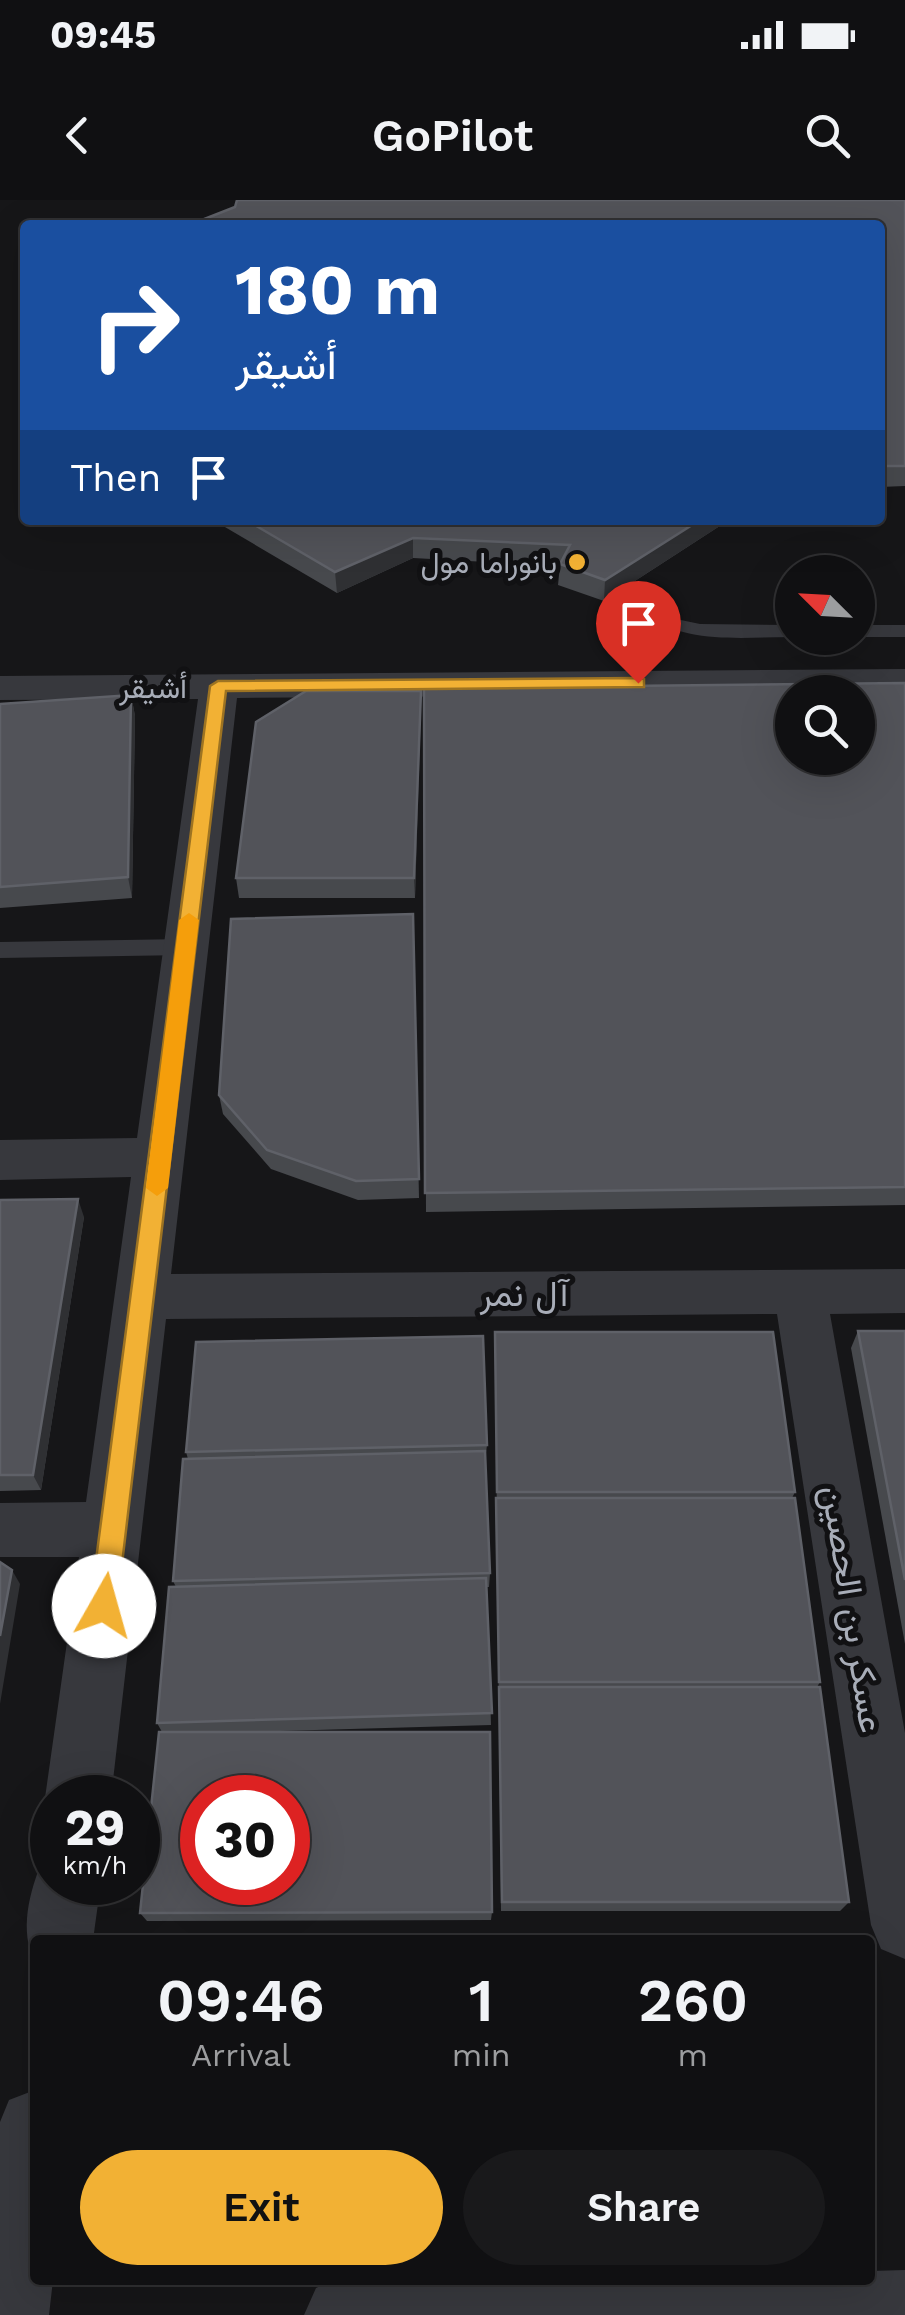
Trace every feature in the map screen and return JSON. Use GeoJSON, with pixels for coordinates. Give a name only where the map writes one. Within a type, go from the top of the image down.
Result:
{"type":"FeatureCollection","features":[{"type":"Feature","properties":{"kind":"street","name":"أشيقر"},"geometry":{"type":"LineString","coordinates":[[0,688],[905,681]]}},
{"type":"Feature","properties":{"kind":"street"},"geometry":{"type":"LineString","coordinates":[[81,1775],[218,686]]}},
{"type":"Feature","properties":{"kind":"street"},"geometry":{"type":"LineString","coordinates":[[0,1160],[161,1157]]}},
{"type":"Feature","properties":{"kind":"street","name":"آل نمر"},"geometry":{"type":"LineString","coordinates":[[144,1297],[905,1291]]}},
{"type":"Feature","properties":{"kind":"street","name":"عسكر بن الحصين"},"geometry":{"type":"LineString","coordinates":[[800,1293],[905,1926]]}},
{"type":"Feature","properties":{"kind":"street"},"geometry":{"type":"LineString","coordinates":[[0,1530],[114,1529]]}},
{"type":"Feature","properties":{"kind":"street"},"geometry":{"type":"LineString","coordinates":[[61,1935],[64,1905]]}},
{"type":"Feature","properties":{"kind":"street"},"geometry":{"type":"LineString","coordinates":[[10,2315],[30,2164]]}},
{"type":"Feature","properties":{"kind":"street"},"geometry":{"type":"LineString","coordinates":[[343,2315],[905,2309]]}},
{"type":"Feature","properties":{"kind":"lane"},"geometry":{"type":"LineString","coordinates":[[650,609],[670,624],[700,630],[775,630]]}},
{"type":"Feature","properties":{"kind":"lane"},"geometry":{"type":"LineString","coordinates":[[875,631],[905,631]]}},
{"type":"Feature","properties":{"kind":"lane"},"geometry":{"type":"LineString","coordinates":[[0,950],[186,948]]}},
{"type":"Feature","properties":{"kind":"building"},"geometry":{"type":"Polygon","coordinates":[[[237,200],[905,200],[905,466],[885,466],[885,220],[202,220],[235,207],[237,200]]]}},
{"type":"Feature","properties":{"kind":"building"},"geometry":{"type":"Polygon","coordinates":[[[255,525],[692,525],[605,580],[560,564],[570,545],[413,538],[335,572],[255,525]]]}},
{"type":"Feature","properties":{"kind":"building"},"geometry":{"type":"Polygon","coordinates":[[[875,683],[905,683],[905,1187],[425,1193],[424,688],[775,684],[775,775],[875,775],[875,683]]]}},
{"type":"Feature","properties":{"kind":"building"},"geometry":{"type":"Polygon","coordinates":[[[306,691],[421,691],[414,878],[236,878],[256,722],[306,691]]]}},
{"type":"Feature","properties":{"kind":"building"},"geometry":{"type":"Polygon","coordinates":[[[131,695],[128,877],[0,887],[0,704],[131,695]]]}},
{"type":"Feature","properties":{"kind":"building"},"geometry":{"type":"Polygon","coordinates":[[[413,914],[419,1179],[356,1181],[267,1150],[219,1095],[231,919],[413,914]]]}},
{"type":"Feature","properties":{"kind":"building"},"geometry":{"type":"Polygon","coordinates":[[[78,1199],[33,1475],[0,1475],[0,1200],[78,1199]]]}},
{"type":"Feature","properties":{"kind":"building"},"geometry":{"type":"Polygon","coordinates":[[[858,1331],[905,1331],[905,1580],[858,1331]]]}},
{"type":"Feature","properties":{"kind":"building"},"geometry":{"type":"Polygon","coordinates":[[[495,1332],[773,1332],[795,1492],[497,1492],[495,1332]]]}},
{"type":"Feature","properties":{"kind":"building"},"geometry":{"type":"Polygon","coordinates":[[[483,1336],[487,1445],[186,1452],[196,1342],[483,1336]]]}},
{"type":"Feature","properties":{"kind":"building"},"geometry":{"type":"Polygon","coordinates":[[[485,1451],[490,1573],[173,1581],[183,1459],[485,1451]]]}},
{"type":"Feature","properties":{"kind":"building"},"geometry":{"type":"Polygon","coordinates":[[[496,1498],[795,1498],[820,1682],[499,1682],[496,1498]]]}},
{"type":"Feature","properties":{"kind":"building"},"geometry":{"type":"Polygon","coordinates":[[[0,1562],[12,1570],[0,1636],[0,1562]]]}},
{"type":"Feature","properties":{"kind":"building"},"geometry":{"type":"Polygon","coordinates":[[[486,1578],[492,1713],[157,1723],[169,1587],[486,1578]]]}},
{"type":"Feature","properties":{"kind":"building"},"geometry":{"type":"Polygon","coordinates":[[[499,1687],[820,1687],[849,1902],[502,1902],[499,1687]]]}},
{"type":"Feature","properties":{"kind":"building"},"geometry":{"type":"Polygon","coordinates":[[[159,1732],[490,1732],[492,1912],[140,1913],[141,1905],[160,1905],[160,1775],[154,1775],[159,1732]]]}},
{"type":"Feature","properties":{"kind":"slow traffic"},"geometry":{"type":"LineString","coordinates":[[157,1188],[189,920]]}},
{"type":"Feature","properties":{"kind":"place","name":"بانوراما مول"},"geometry":{"type":"Point","coordinates":[577,562]}},
{"type":"Feature","properties":{"kind":"route"},"geometry":{"type":"LineString","coordinates":[[104,1606],[218,686],[638,683]]}}]}
